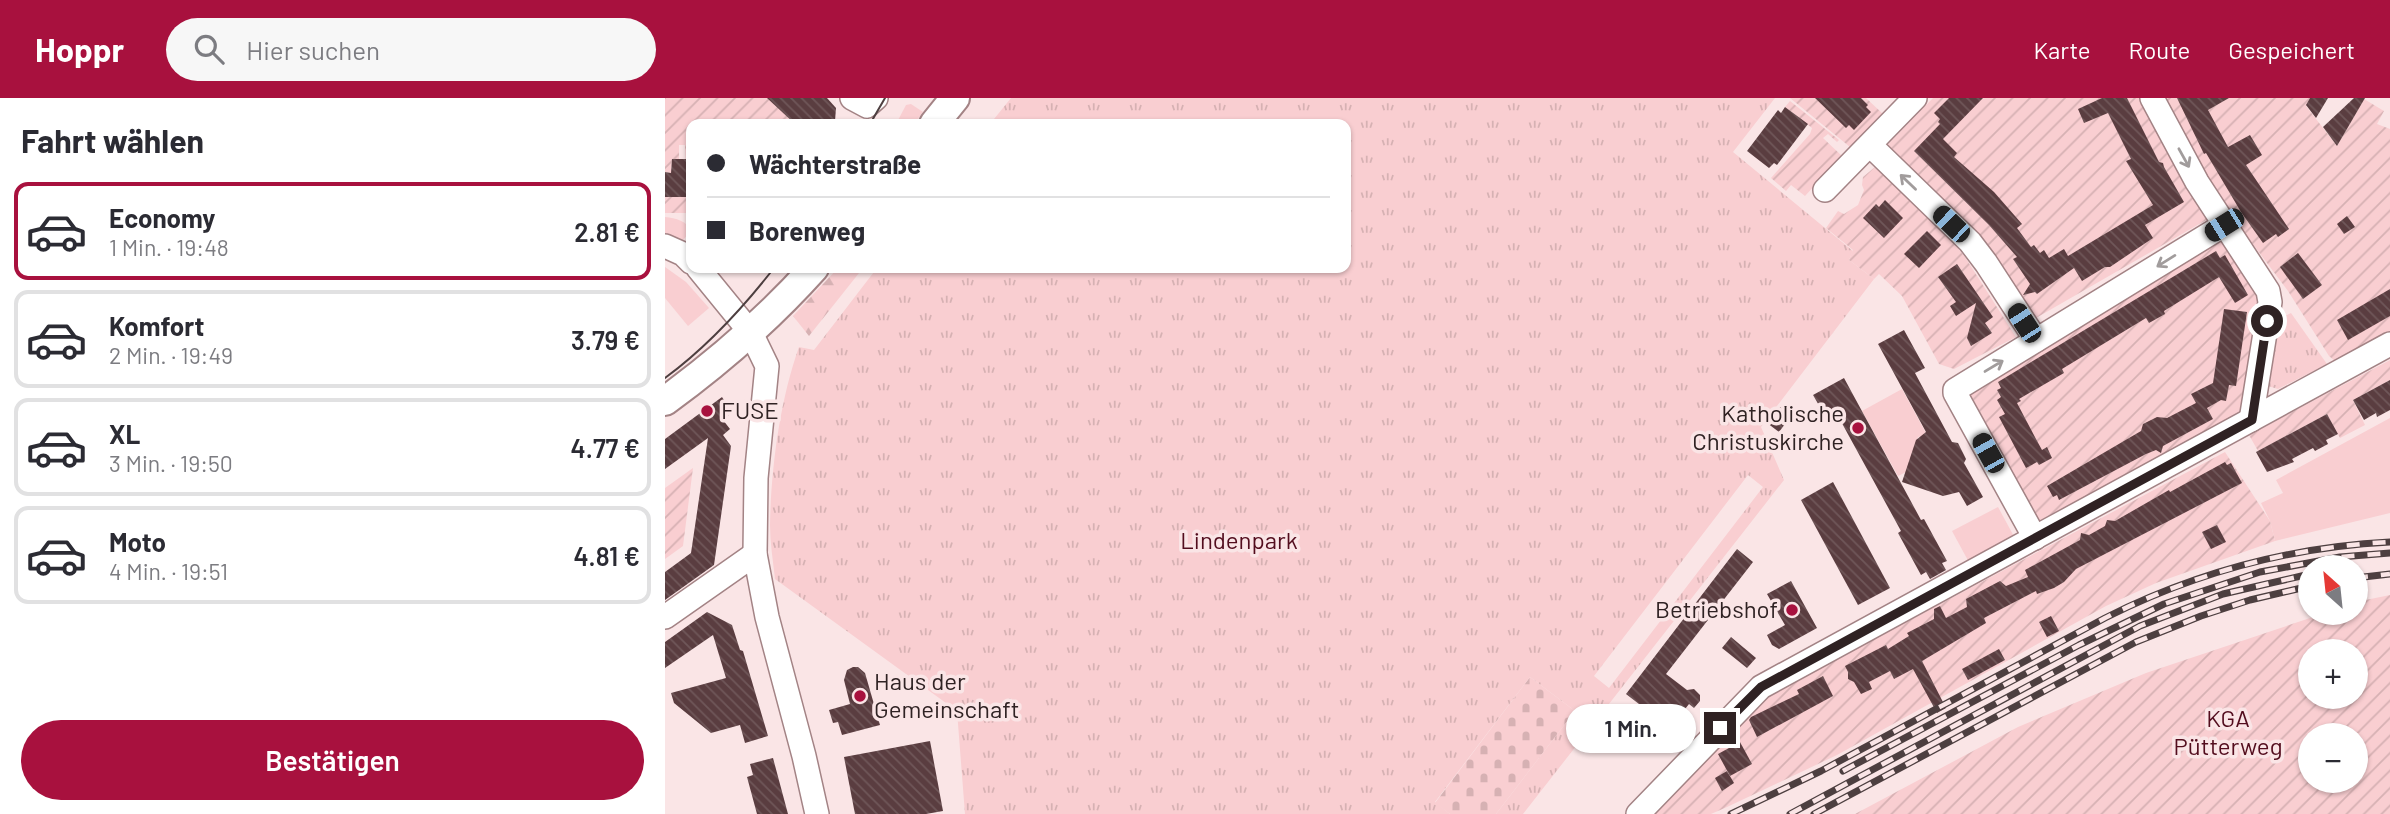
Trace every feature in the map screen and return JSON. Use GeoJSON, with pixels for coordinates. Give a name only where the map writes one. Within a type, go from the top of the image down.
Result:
{"type":"FeatureCollection","features":[{"type":"Feature","properties":{"kind":"main road"},"geometry":{"type":"LineString","coordinates":[[939,119],[955,98]]}},
{"type":"Feature","properties":{"kind":"main road"},"geometry":{"type":"LineString","coordinates":[[665,401],[714,366],[751,333],[809,273]]}},
{"type":"Feature","properties":{"kind":"street"},"geometry":{"type":"LineString","coordinates":[[1825,190],[1915,98]]}},
{"type":"Feature","properties":{"kind":"street"},"geometry":{"type":"LineString","coordinates":[[2152,98],[2197,182],[2268,291],[2270,302],[2252,420]]}},
{"type":"Feature","properties":{"kind":"street"},"geometry":{"type":"LineString","coordinates":[[1870,145],[1970,242],[2036,341]]}},
{"type":"Feature","properties":{"kind":"street"},"geometry":{"type":"LineString","coordinates":[[2035,538],[1955,393],[1958,387],[2224,225]]}},
{"type":"Feature","properties":{"kind":"street"},"geometry":{"type":"LineString","coordinates":[[665,246],[686,257]]}},
{"type":"Feature","properties":{"kind":"street"},"geometry":{"type":"LineString","coordinates":[[703,273],[751,333],[766,361],[768,372],[756,478],[755,554],[767,617],[817,814]]}},
{"type":"Feature","properties":{"kind":"street"},"geometry":{"type":"LineString","coordinates":[[1638,814],[1761,687],[2390,345]]}},
{"type":"Feature","properties":{"kind":"street"},"geometry":{"type":"LineString","coordinates":[[665,617],[755,554]]}},
{"type":"Feature","properties":{"kind":"green space"},"geometry":{"type":"Polygon","coordinates":[[[665,98],[784,98],[797,114],[788,119],[686,119],[686,172],[685,145],[679,145],[679,159],[672,159],[671,173],[665,172],[665,98]]]}},
{"type":"Feature","properties":{"kind":"green space","name":"Lindenpark"},"geometry":{"type":"Polygon","coordinates":[[[1011,98],[1775,98],[1733,152],[1853,251],[1849,260],[1874,279],[1761,427],[1784,480],[1523,814],[1496,814],[1575,711],[1530,677],[1435,802],[1450,814],[965,814],[957,711],[775,579],[770,525],[772,481],[782,412],[799,347],[814,350],[873,273],[1351,273],[1351,119],[994,119],[1011,98]],[[1748,475],[1594,676],[1609,688],[1763,487],[1748,475]]]}},
{"type":"Feature","properties":{"kind":"green space"},"geometry":{"type":"Polygon","coordinates":[[[1790,98],[1866,98],[1883,114],[1850,147],[1790,98]]]}},
{"type":"Feature","properties":{"kind":"green space"},"geometry":{"type":"Polygon","coordinates":[[[1933,98],[2139,98],[2208,219],[2036,318],[1983,240],[1887,145],[1933,98]]]}},
{"type":"Feature","properties":{"kind":"green space"},"geometry":{"type":"Polygon","coordinates":[[[2166,98],[2310,98],[2306,106],[2337,146],[2364,99],[2384,111],[2377,124],[2390,129],[2390,333],[2336,362],[2329,356],[2288,291],[2210,182],[2166,98]]]}},
{"type":"Feature","properties":{"kind":"green space"},"geometry":{"type":"Polygon","coordinates":[[[1790,101],[1839,140],[1837,142],[1828,134],[1823,138],[1842,156],[1805,196],[1791,185],[1786,191],[1771,178],[1810,134],[1812,128],[1785,107],[1790,101]]]}},
{"type":"Feature","properties":{"kind":"green space"},"geometry":{"type":"Polygon","coordinates":[[[911,104],[923,112],[918,119],[899,119],[906,105],[911,104]]]}},
{"type":"Feature","properties":{"kind":"green space"},"geometry":{"type":"Polygon","coordinates":[[[1875,167],[1949,237],[1965,257],[2016,337],[1954,369],[1939,364],[1902,296],[1879,274],[1874,279],[1849,260],[1853,250],[1826,228],[1838,211],[1844,214],[1858,205],[1864,190],[1863,177],[1875,167]]]}},
{"type":"Feature","properties":{"kind":"green space"},"geometry":{"type":"Polygon","coordinates":[[[665,197],[686,197],[686,213],[665,213],[665,197]]]}},
{"type":"Feature","properties":{"kind":"green space"},"geometry":{"type":"Polygon","coordinates":[[[665,217],[686,224],[686,237],[683,240],[665,233],[665,217]]]}},
{"type":"Feature","properties":{"kind":"green space"},"geometry":{"type":"Polygon","coordinates":[[[2218,234],[2261,292],[2239,415],[2039,521],[1968,390],[2218,234]]]}},
{"type":"Feature","properties":{"kind":"green space"},"geometry":{"type":"Polygon","coordinates":[[[665,267],[686,282],[709,308],[688,326],[665,298],[665,267]]]}},
{"type":"Feature","properties":{"kind":"green space"},"geometry":{"type":"Polygon","coordinates":[[[833,273],[859,273],[809,336],[793,316],[833,273]]]}},
{"type":"Feature","properties":{"kind":"green space"},"geometry":{"type":"Polygon","coordinates":[[[2291,313],[2327,364],[2278,389],[2268,386],[2277,320],[2291,313]]]}},
{"type":"Feature","properties":{"kind":"green space"},"geometry":{"type":"Polygon","coordinates":[[[2390,360],[2390,380],[2353,400],[2365,425],[2340,438],[2327,414],[2258,451],[2249,435],[2390,360]]]}},
{"type":"Feature","properties":{"kind":"green space"},"geometry":{"type":"Polygon","coordinates":[[[1902,389],[1927,435],[1918,437],[1906,472],[1898,476],[1862,411],[1902,389]]]}},
{"type":"Feature","properties":{"kind":"green space"},"geometry":{"type":"Polygon","coordinates":[[[2390,418],[2390,513],[2275,541],[2270,521],[2261,503],[2283,493],[2276,480],[2390,418]]]}},
{"type":"Feature","properties":{"kind":"green space"},"geometry":{"type":"Polygon","coordinates":[[[2225,452],[2270,521],[2275,541],[2156,583],[2106,606],[1837,755],[1711,814],[1650,814],[1753,704],[2225,452]]]}},
{"type":"Feature","properties":{"kind":"green space"},"geometry":{"type":"Polygon","coordinates":[[[693,468],[683,546],[665,559],[665,488],[693,468]]]}},
{"type":"Feature","properties":{"kind":"green space"},"geometry":{"type":"Polygon","coordinates":[[[1998,507],[2017,542],[1971,566],[1952,531],[1998,507]]]}},
{"type":"Feature","properties":{"kind":"green space","name":"KGA Pütterweg"},"geometry":{"type":"Polygon","coordinates":[[[2390,595],[2390,814],[1855,814],[2018,727],[2146,673],[2298,622],[2298,625],[2368,625],[2368,600],[2390,595]]]}},
{"type":"Feature","properties":{"kind":"green space"},"geometry":{"type":"Polygon","coordinates":[[[1530,677],[1575,711],[1496,814],[1450,814],[1435,803],[1530,677]]]}},
{"type":"Feature","properties":{"kind":"building"},"geometry":{"type":"Polygon","coordinates":[[[767,98],[827,98],[836,108],[835,119],[790,119],[767,98]]]}},
{"type":"Feature","properties":{"kind":"building"},"geometry":{"type":"Polygon","coordinates":[[[1815,98],[1861,98],[1871,112],[1854,130],[1849,125],[1846,128],[1815,98]]]}},
{"type":"Feature","properties":{"kind":"building"},"geometry":{"type":"Polygon","coordinates":[[[1949,98],[1983,98],[1943,139],[1957,153],[1954,157],[1994,192],[2022,224],[2017,228],[2031,247],[2034,245],[2040,253],[2044,250],[2049,258],[2064,249],[2068,256],[2153,205],[2126,161],[2131,159],[2108,113],[2084,123],[2078,109],[2102,98],[2127,98],[2159,162],[2163,163],[2184,202],[2145,225],[2153,238],[2110,267],[2105,267],[2082,281],[2074,268],[2037,294],[2035,292],[2023,295],[2030,284],[2013,259],[2017,257],[1989,225],[1914,151],[1940,124],[1940,119],[1934,113],[1949,98]]]}},
{"type":"Feature","properties":{"kind":"building"},"geometry":{"type":"Polygon","coordinates":[[[2177,98],[2229,98],[2208,110],[2228,147],[2250,135],[2262,155],[2246,165],[2289,229],[2263,243],[2206,153],[2204,154],[2177,98]]]}},
{"type":"Feature","properties":{"kind":"building"},"geometry":{"type":"Polygon","coordinates":[[[2310,98],[2328,98],[2316,118],[2306,105],[2310,98]]]}},
{"type":"Feature","properties":{"kind":"building"},"geometry":{"type":"Polygon","coordinates":[[[2354,98],[2365,98],[2337,146],[2323,127],[2354,98]]]}},
{"type":"Feature","properties":{"kind":"building"},"geometry":{"type":"Polygon","coordinates":[[[1785,107],[1808,124],[1777,165],[1774,163],[1769,168],[1747,151],[1778,110],[1781,113],[1785,107]]]}},
{"type":"Feature","properties":{"kind":"building"},"geometry":{"type":"Polygon","coordinates":[[[672,159],[686,159],[686,197],[665,197],[665,172],[671,173],[672,159]]]}},
{"type":"Feature","properties":{"kind":"building"},"geometry":{"type":"Polygon","coordinates":[[[1885,200],[1903,218],[1884,238],[1863,218],[1876,204],[1879,207],[1885,200]]]}},
{"type":"Feature","properties":{"kind":"building"},"geometry":{"type":"Polygon","coordinates":[[[2347,216],[2355,227],[2344,234],[2337,224],[2347,216]]]}},
{"type":"Feature","properties":{"kind":"building"},"geometry":{"type":"Polygon","coordinates":[[[1927,231],[1941,245],[1919,268],[1904,254],[1927,231]]]}},
{"type":"Feature","properties":{"kind":"building"},"geometry":{"type":"Polygon","coordinates":[[[2216,251],[2220,258],[2225,255],[2248,295],[2235,303],[2219,277],[2164,311],[2165,314],[2149,323],[2146,318],[2062,369],[2064,373],[2019,399],[2021,401],[2017,403],[2042,450],[2047,447],[2052,458],[2026,468],[1999,417],[2005,414],[1997,400],[2001,397],[1997,390],[2001,388],[1998,382],[2216,251]]]}},
{"type":"Feature","properties":{"kind":"building"},"geometry":{"type":"Polygon","coordinates":[[[2298,253],[2322,285],[2303,299],[2280,267],[2298,253]]]}},
{"type":"Feature","properties":{"kind":"building"},"geometry":{"type":"Polygon","coordinates":[[[1957,264],[1993,317],[1985,323],[1992,333],[1971,346],[1967,338],[1976,303],[1956,316],[1950,306],[1956,302],[1938,277],[1957,264]]]}},
{"type":"Feature","properties":{"kind":"building"},"geometry":{"type":"Polygon","coordinates":[[[2390,289],[2390,316],[2348,340],[2337,320],[2390,289]]]}},
{"type":"Feature","properties":{"kind":"building"},"geometry":{"type":"Polygon","coordinates":[[[2224,309],[2247,312],[2236,386],[2229,385],[2226,401],[2221,400],[2207,408],[2213,419],[2163,446],[2161,453],[2156,450],[2146,454],[2059,500],[2057,495],[2053,497],[2047,486],[2141,431],[2143,424],[2157,417],[2167,418],[2196,403],[2191,394],[2213,383],[2224,309]]]}},
{"type":"Feature","properties":{"kind":"building"},"geometry":{"type":"Polygon","coordinates":[[[1904,330],[1925,368],[1915,373],[1952,442],[1958,443],[1966,459],[1964,463],[1983,497],[1967,506],[1959,492],[1943,496],[1902,482],[1916,440],[1926,432],[1878,344],[1904,330]]]}},
{"type":"Feature","properties":{"kind":"building"},"geometry":{"type":"Polygon","coordinates":[[[1844,378],[1921,520],[1924,519],[1947,561],[1942,563],[1946,570],[1930,579],[1926,572],[1921,575],[1898,533],[1901,531],[1838,416],[1828,421],[1813,395],[1844,378]]]}},
{"type":"Feature","properties":{"kind":"building"},"geometry":{"type":"Polygon","coordinates":[[[2390,380],[2390,410],[2377,417],[2376,413],[2364,420],[2353,400],[2390,380]]]}},
{"type":"Feature","properties":{"kind":"building"},"geometry":{"type":"Polygon","coordinates":[[[722,397],[732,412],[723,420],[730,429],[723,435],[731,446],[714,565],[665,600],[665,572],[691,553],[708,438],[665,469],[665,439],[722,397]]]}},
{"type":"Feature","properties":{"kind":"building"},"geometry":{"type":"Polygon","coordinates":[[[1780,407],[1791,416],[1779,432],[1767,423],[1780,407]]]}},
{"type":"Feature","properties":{"kind":"building"},"geometry":{"type":"Polygon","coordinates":[[[2327,414],[2338,434],[2326,440],[2328,444],[2315,451],[2313,448],[2292,459],[2294,462],[2267,472],[2256,452],[2327,414]]]}},
{"type":"Feature","properties":{"kind":"building"},"geometry":{"type":"Polygon","coordinates":[[[2225,462],[2227,465],[2231,463],[2242,483],[2076,569],[2054,588],[2037,594],[2036,591],[1984,618],[1986,623],[1922,661],[1946,708],[1937,713],[1913,669],[1894,679],[1890,671],[1869,682],[1872,689],[1861,694],[1854,682],[1848,679],[1845,666],[1886,645],[1888,649],[1909,636],[1907,633],[1934,619],[1934,609],[1940,606],[1946,618],[1967,607],[1966,599],[2000,581],[2006,586],[2028,577],[2025,570],[2080,540],[2081,533],[2089,535],[2105,526],[2107,520],[2115,521],[2225,462]]]}},
{"type":"Feature","properties":{"kind":"building"},"geometry":{"type":"Polygon","coordinates":[[[1833,482],[1890,588],[1858,605],[1801,500],[1833,482]]]}},
{"type":"Feature","properties":{"kind":"building"},"geometry":{"type":"Polygon","coordinates":[[[2217,525],[2226,542],[2211,549],[2202,532],[2217,525]]]}},
{"type":"Feature","properties":{"kind":"building"},"geometry":{"type":"Polygon","coordinates":[[[1737,549],[1753,562],[1666,674],[1687,690],[1694,689],[1700,695],[1700,701],[1694,708],[1689,704],[1670,728],[1626,694],[1737,549]]]}},
{"type":"Feature","properties":{"kind":"building","name":"Betriebshof"},"geometry":{"type":"Polygon","coordinates":[[[1791,581],[1817,628],[1779,649],[1772,645],[1767,635],[1785,625],[1767,594],[1791,581]]]}},
{"type":"Feature","properties":{"kind":"building"},"geometry":{"type":"Polygon","coordinates":[[[707,612],[732,625],[740,650],[743,651],[768,736],[745,743],[740,725],[711,733],[674,703],[671,693],[726,678],[713,635],[665,668],[665,642],[707,612]]]}},
{"type":"Feature","properties":{"kind":"building"},"geometry":{"type":"Polygon","coordinates":[[[2051,616],[2059,631],[2047,637],[2039,622],[2051,616]]]}},
{"type":"Feature","properties":{"kind":"building"},"geometry":{"type":"Polygon","coordinates":[[[1731,637],[1756,658],[1747,668],[1722,648],[1731,637]]]}},
{"type":"Feature","properties":{"kind":"building"},"geometry":{"type":"Polygon","coordinates":[[[1999,649],[2005,660],[1968,680],[1962,669],[1999,649]]]}},
{"type":"Feature","properties":{"kind":"building","name":"Haus der Gemeinschaft"},"geometry":{"type":"Polygon","coordinates":[[[858,667],[865,673],[880,725],[842,735],[838,722],[833,723],[829,710],[850,704],[844,680],[847,670],[858,667]]]}},
{"type":"Feature","properties":{"kind":"building"},"geometry":{"type":"Polygon","coordinates":[[[1823,676],[1833,696],[1757,737],[1749,720],[1751,717],[1799,694],[1797,690],[1823,676]]]}},
{"type":"Feature","properties":{"kind":"building"},"geometry":{"type":"Polygon","coordinates":[[[930,741],[943,811],[926,814],[855,814],[844,757],[930,741]]]}},
{"type":"Feature","properties":{"kind":"building"},"geometry":{"type":"Polygon","coordinates":[[[1740,742],[1752,764],[1730,776],[1718,754],[1740,742]]]}},
{"type":"Feature","properties":{"kind":"building"},"geometry":{"type":"Polygon","coordinates":[[[773,758],[788,814],[757,814],[747,777],[753,775],[750,764],[773,758]]]}},
{"type":"Feature","properties":{"kind":"building"},"geometry":{"type":"Polygon","coordinates":[[[1727,771],[1734,783],[1722,791],[1715,778],[1727,771]]]}},
{"type":"Feature","properties":{"kind":"tram line"},"geometry":{"type":"LineString","coordinates":[[873,119],[885,98]]}},
{"type":"Feature","properties":{"kind":"tram line"},"geometry":{"type":"LineString","coordinates":[[665,378],[723,327],[770,273]]}},
{"type":"Feature","properties":{"kind":"railway"},"geometry":{"type":"LineString","coordinates":[[1731,814],[1821,771],[2139,602],[2208,575],[2280,556],[2390,542]]}},
{"type":"Feature","properties":{"kind":"railway"},"geometry":{"type":"LineString","coordinates":[[1843,771],[2079,645],[2164,604],[2260,572],[2340,557],[2390,553]]}},
{"type":"Feature","properties":{"kind":"railway"},"geometry":{"type":"LineString","coordinates":[[2368,577],[2390,574]]}},
{"type":"Feature","properties":{"kind":"railway"},"geometry":{"type":"LineString","coordinates":[[1790,814],[2140,626],[2223,594],[2298,577]]}},
{"type":"Feature","properties":{"kind":"railway"},"geometry":{"type":"LineString","coordinates":[[1814,814],[2136,642],[2201,616],[2250,600],[2298,589]]}},
{"type":"Feature","properties":{"kind":"place","name":"FUSE"},"geometry":{"type":"Point","coordinates":[707,411]}},
{"type":"Feature","properties":{"kind":"place","name":"Katholische Christuskirche"},"geometry":{"type":"Point","coordinates":[1858,428]}},
{"type":"Feature","properties":{"kind":"place","name":"Betriebshof"},"geometry":{"type":"Point","coordinates":[1792,610]}},
{"type":"Feature","properties":{"kind":"place","name":"Haus der Gemeinschaft"},"geometry":{"type":"Point","coordinates":[860,696]}},
{"type":"Feature","properties":{"kind":"route"},"geometry":{"type":"LineString","coordinates":[[1720,728],[1761,687],[2252,420],[2267,321]]}}]}
